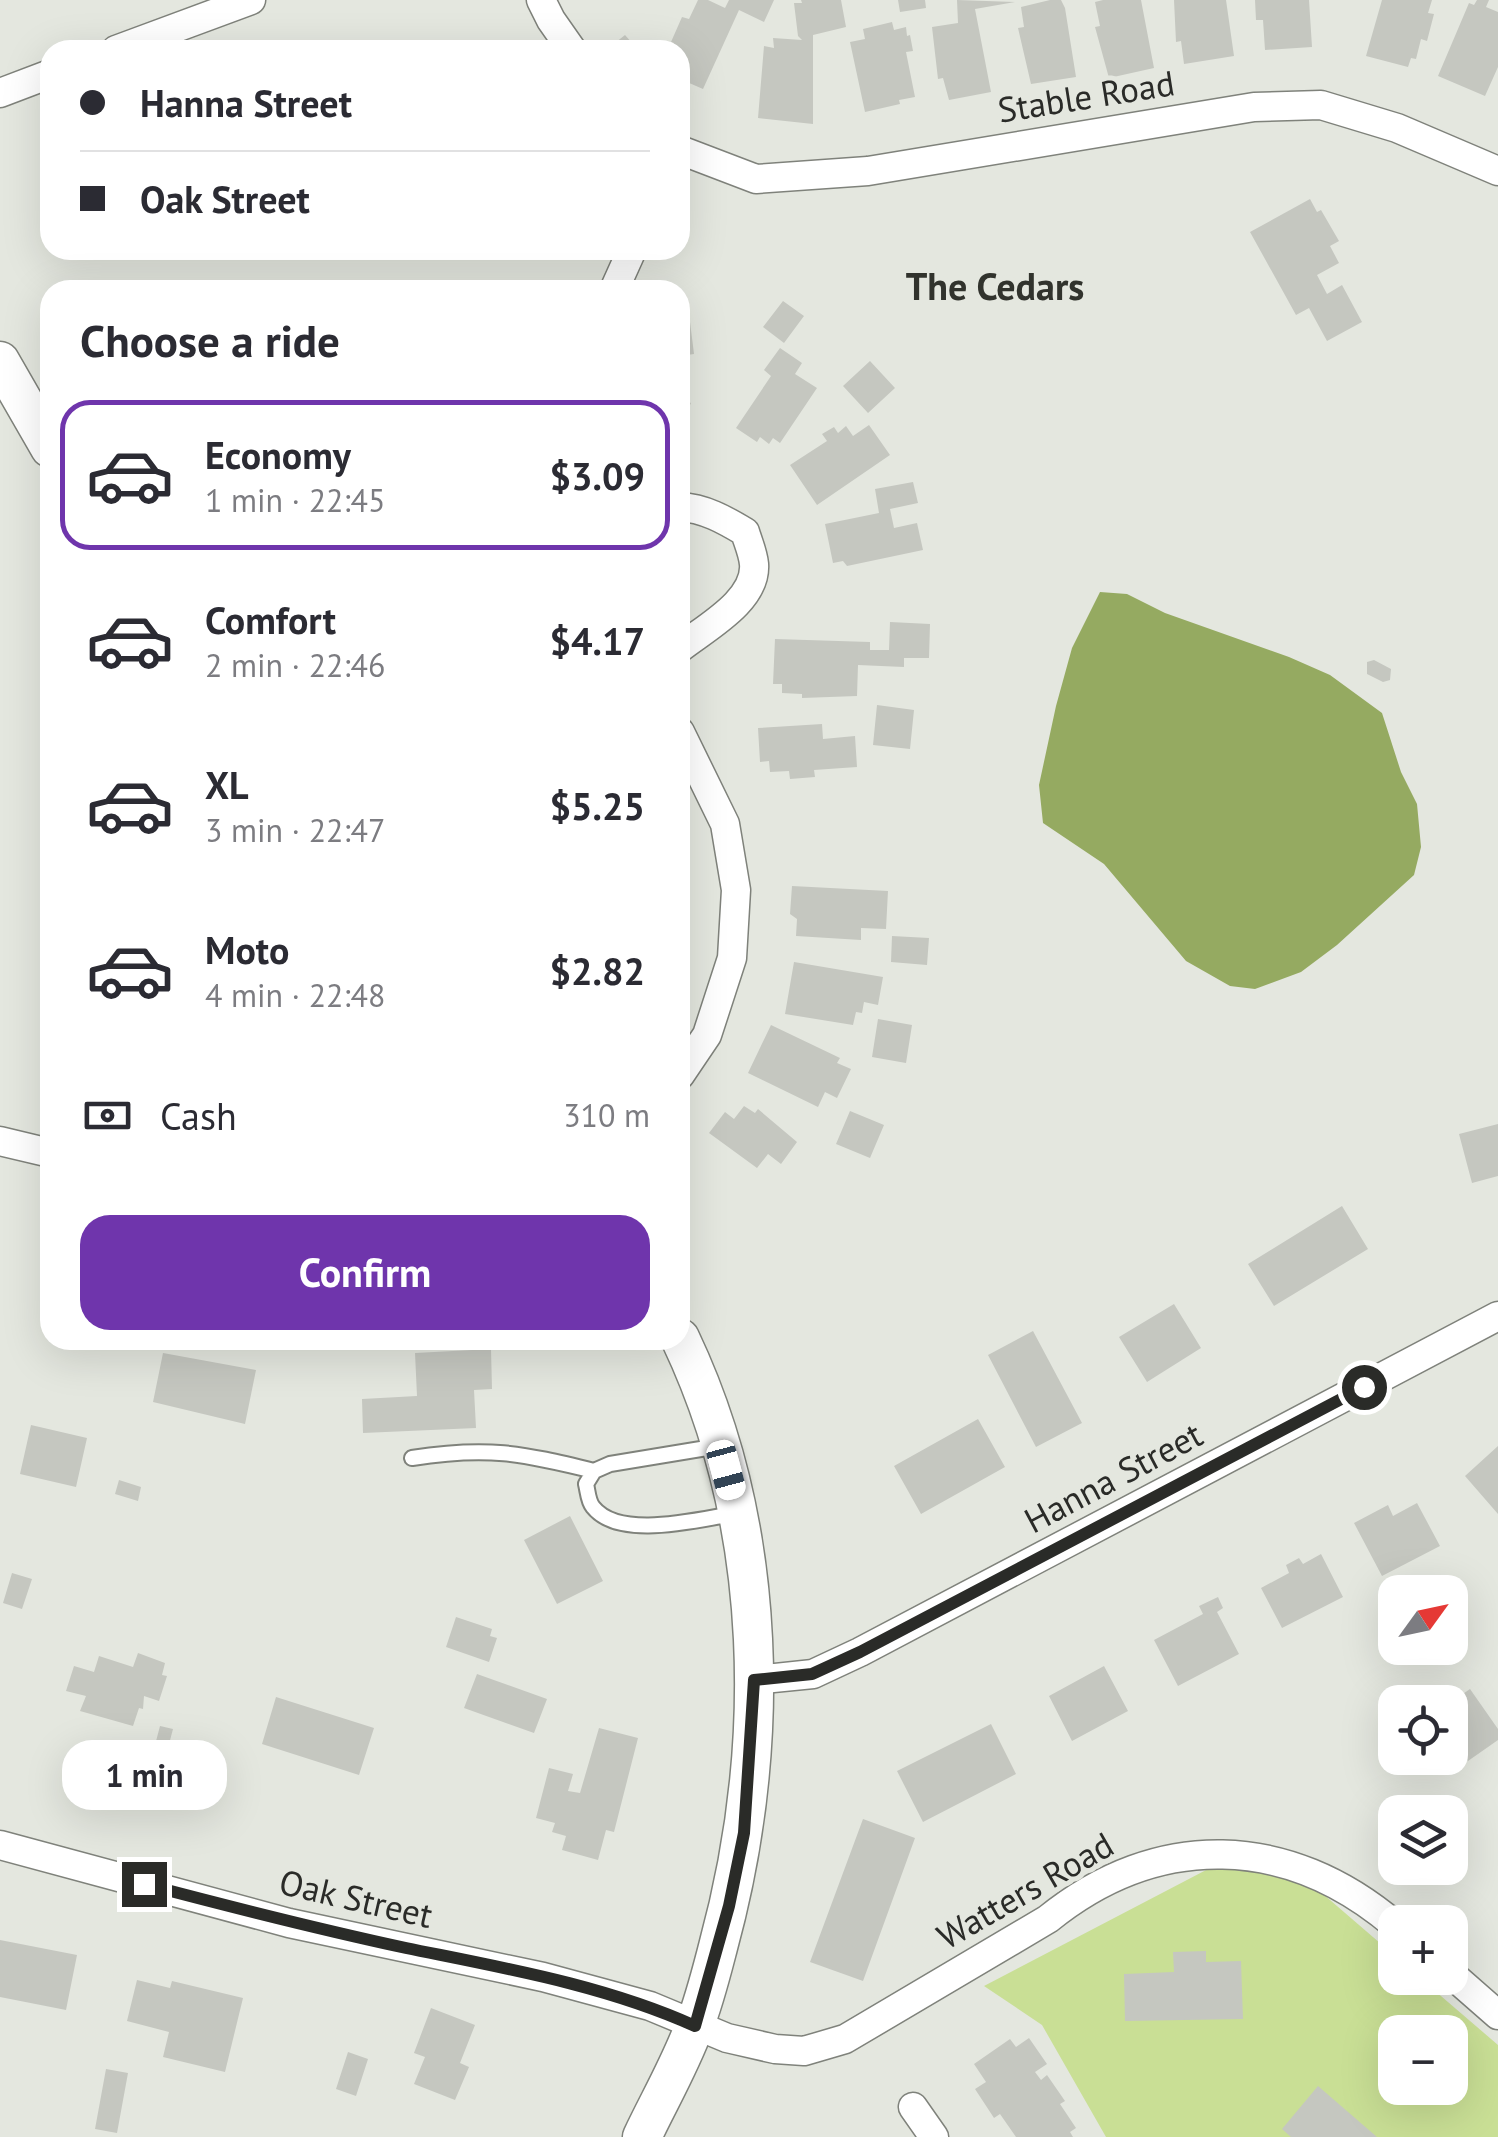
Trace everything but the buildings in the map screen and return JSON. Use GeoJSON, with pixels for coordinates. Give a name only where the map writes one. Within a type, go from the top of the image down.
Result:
{"type":"FeatureCollection","features":[{"type":"Feature","properties":{"kind":"main road"},"geometry":{"type":"LineString","coordinates":[[0,361],[40,431]]}},
{"type":"Feature","properties":{"kind":"main road"},"geometry":{"type":"LineString","coordinates":[[642,2137],[695,2026],[729,1906],[744,1833],[754,1680],[752,1618],[736,1514],[719,1446],[685,1350]]}},
{"type":"Feature","properties":{"kind":"street"},"geometry":{"type":"LineString","coordinates":[[143,40],[252,0]]}},
{"type":"Feature","properties":{"kind":"street"},"geometry":{"type":"LineString","coordinates":[[542,0],[566,40]]}},
{"type":"Feature","properties":{"kind":"street"},"geometry":{"type":"LineString","coordinates":[[0,93],[40,78]]}},
{"type":"Feature","properties":{"kind":"street","name":"Stable Road"},"geometry":{"type":"LineString","coordinates":[[690,155],[756,179],[868,171],[1254,108],[1321,104],[1397,128],[1498,170]]}},
{"type":"Feature","properties":{"kind":"street"},"geometry":{"type":"LineString","coordinates":[[690,510],[725,520],[745,532],[754,567],[748,589],[690,640]]}},
{"type":"Feature","properties":{"kind":"street"},"geometry":{"type":"LineString","coordinates":[[690,753],[724,824],[736,890],[732,958],[706,1035],[690,1060]]}},
{"type":"Feature","properties":{"kind":"street"},"geometry":{"type":"LineString","coordinates":[[0,1141],[40,1151]]}},
{"type":"Feature","properties":{"kind":"street","name":"Hanna Street"},"geometry":{"type":"LineString","coordinates":[[754,1680],[812,1674],[860,1652],[1498,1316]]}},
{"type":"Feature","properties":{"kind":"street","name":"Oak Street"},"geometry":{"type":"LineString","coordinates":[[0,1845],[289,1923],[543,1976],[650,2006],[695,2026]]}},
{"type":"Feature","properties":{"kind":"street","name":"Watters Road"},"geometry":{"type":"LineString","coordinates":[[695,2026],[775,2049],[804,2051],[844,2039],[1048,1919],[1107,1878],[1144,1864],[1192,1854],[1272,1859],[1317,1874],[1352,1892],[1378,1912]]}},
{"type":"Feature","properties":{"kind":"street"},"geometry":{"type":"LineString","coordinates":[[1468,1988],[1498,2014]]}},
{"type":"Feature","properties":{"kind":"street"},"geometry":{"type":"LineString","coordinates":[[914,2108],[934,2137]]}},
{"type":"Feature","properties":{"kind":"lane"},"geometry":{"type":"LineString","coordinates":[[719,1446],[610,1464],[594,1471],[586,1484],[590,1504],[608,1520],[631,1526],[736,1514]]}},
{"type":"Feature","properties":{"kind":"lane"},"geometry":{"type":"LineString","coordinates":[[412,1458],[463,1450],[520,1453],[594,1471]]}},
{"type":"Feature","properties":{"kind":"shaded area"},"geometry":{"type":"Polygon","coordinates":[[[1100,592],[1127,594],[1165,613],[1289,657],[1330,675],[1382,713],[1401,772],[1417,804],[1421,847],[1414,875],[1301,972],[1255,989],[1230,986],[1186,961],[1104,864],[1043,823],[1039,785],[1056,706],[1072,648],[1100,592]]]}},
{"type":"Feature","properties":{"kind":"shaded area"},"geometry":{"type":"Polygon","coordinates":[[[1208,1869],[1294,1869],[1378,1941],[1378,1995],[1440,1995],[1463,2015],[1378,2015],[1378,2105],[1468,2105],[1468,2019],[1498,2045],[1498,2137],[1106,2137],[1042,2025],[984,1986],[1208,1869]]]}},
{"type":"Feature","properties":{"kind":"district","name":"The Cedars"},"geometry":{"type":"Point","coordinates":[995,285]}},
{"type":"Feature","properties":{"kind":"route"},"geometry":{"type":"LineString","coordinates":[[144,1884],[289,1923],[543,1976],[650,2006],[695,2026],[729,1906],[744,1833],[754,1680],[812,1674],[860,1652],[1364,1387]]}}]}
